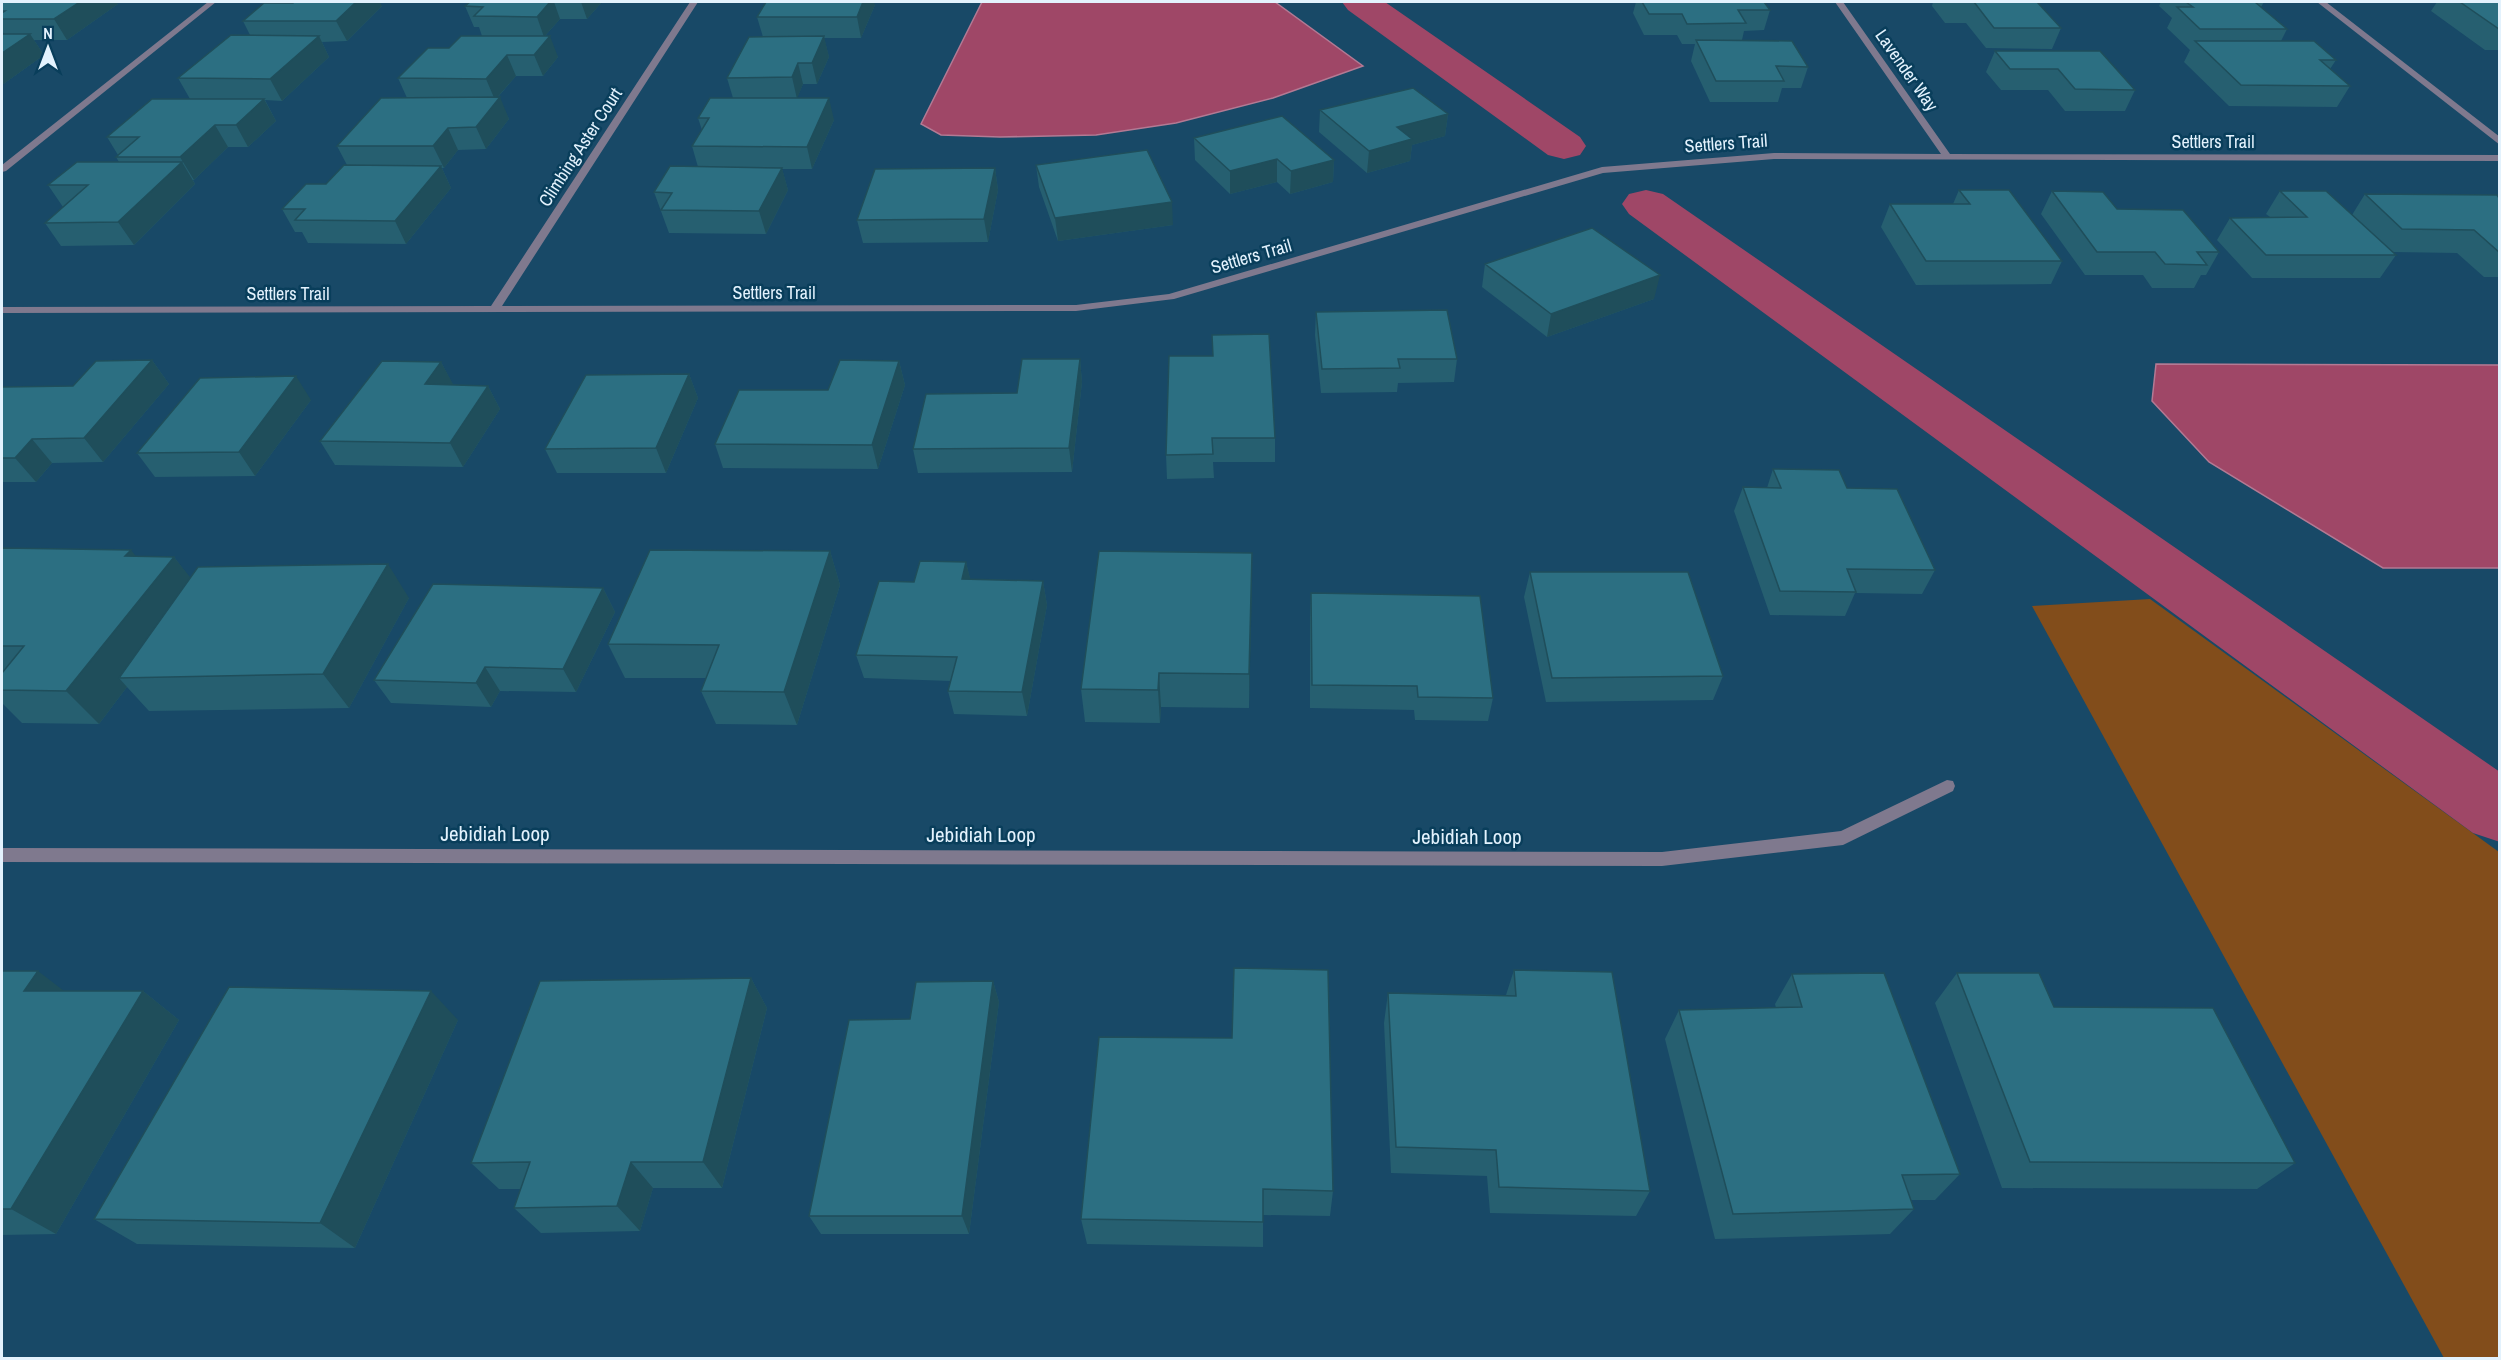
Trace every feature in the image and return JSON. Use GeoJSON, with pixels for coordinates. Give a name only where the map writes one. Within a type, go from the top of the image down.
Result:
{"type":"FeatureCollection","features":[{"type":"Feature","properties":{"kind":"street"},"geometry":{"type":"LineString","coordinates":[[2,170],[212,2]]}},
{"type":"Feature","properties":{"kind":"street","name":"Climbing Aster Court"},"geometry":{"type":"LineString","coordinates":[[494,310],[694,2]]}},
{"type":"Feature","properties":{"kind":"street","name":"Lavender Way"},"geometry":{"type":"LineString","coordinates":[[1839,2],[1948,157]]}},
{"type":"Feature","properties":{"kind":"street"},"geometry":{"type":"LineString","coordinates":[[2321,2],[2499,142]]}},
{"type":"Feature","properties":{"kind":"street","name":"Settlers Trail"},"geometry":{"type":"LineString","coordinates":[[2,310],[1076,308],[1170,297],[1602,170],[1774,156],[2499,158]]}},
{"type":"Feature","properties":{"kind":"street","name":"Jebidiah Loop"},"geometry":{"type":"LineString","coordinates":[[2,855],[1662,859],[1843,838],[1947,786]]}},
{"type":"Feature","properties":{"kind":"shaded area"},"geometry":{"type":"Polygon","coordinates":[[[982,2],[1275,2],[1363,66],[1273,98],[1176,123],[1096,135],[1000,137],[941,135],[921,124],[982,2]]]}},
{"type":"Feature","properties":{"kind":"shaded area"},"geometry":{"type":"Polygon","coordinates":[[[2156,364],[2499,365],[2499,568],[2383,568],[2209,462],[2152,401],[2156,364]]]}},
{"type":"Feature","properties":{"kind":"shaded area"},"geometry":{"type":"Polygon","coordinates":[[[2150,599],[2499,852],[2499,1358],[2444,1358],[2032,606],[2150,599]]]}},
{"type":"Feature","properties":{"kind":"building"},"geometry":{"type":"Polygon","coordinates":[[[2,2],[80,2],[54,19],[2,19],[2,13],[5,11],[2,11],[2,2]]]}},
{"type":"Feature","properties":{"kind":"building"},"geometry":{"type":"Polygon","coordinates":[[[356,2],[336,21],[243,21],[264,3],[356,2]]]}},
{"type":"Feature","properties":{"kind":"building"},"geometry":{"type":"Polygon","coordinates":[[[470,2],[550,2],[537,17],[474,16],[483,7],[465,6],[470,2]]]}},
{"type":"Feature","properties":{"kind":"building"},"geometry":{"type":"Polygon","coordinates":[[[766,2],[863,2],[857,17],[757,17],[766,2]]]}},
{"type":"Feature","properties":{"kind":"building"},"geometry":{"type":"Polygon","coordinates":[[[1642,2],[1764,2],[1770,10],[1738,10],[1746,23],[1687,24],[1682,14],[1649,14],[1642,2]]]}},
{"type":"Feature","properties":{"kind":"building"},"geometry":{"type":"Polygon","coordinates":[[[1974,2],[2037,2],[2061,28],[1994,28],[1974,2]]]}},
{"type":"Feature","properties":{"kind":"building"},"geometry":{"type":"Polygon","coordinates":[[[2186,2],[2255,2],[2287,29],[2200,29],[2177,7],[2193,7],[2186,2]]]}},
{"type":"Feature","properties":{"kind":"building"},"geometry":{"type":"Polygon","coordinates":[[[2460,2],[2499,2],[2499,29],[2460,2]]]}},
{"type":"Feature","properties":{"kind":"building"},"geometry":{"type":"Polygon","coordinates":[[[2,34],[30,34],[2,53],[2,34]]]}},
{"type":"Feature","properties":{"kind":"building"},"geometry":{"type":"Polygon","coordinates":[[[231,35],[319,36],[270,79],[178,78],[231,35]]]}},
{"type":"Feature","properties":{"kind":"building"},"geometry":{"type":"Polygon","coordinates":[[[461,36],[550,36],[534,55],[507,55],[486,79],[398,78],[428,48],[449,48],[461,36]]]}},
{"type":"Feature","properties":{"kind":"building"},"geometry":{"type":"Polygon","coordinates":[[[824,36],[812,63],[798,63],[792,77],[727,78],[749,37],[824,36]]]}},
{"type":"Feature","properties":{"kind":"building"},"geometry":{"type":"Polygon","coordinates":[[[1696,40],[1792,41],[1808,67],[1776,66],[1784,81],[1716,81],[1696,40]]]}},
{"type":"Feature","properties":{"kind":"building"},"geometry":{"type":"Polygon","coordinates":[[[2195,41],[2314,41],[2336,60],[2320,60],[2350,86],[2241,85],[2195,41]]]}},
{"type":"Feature","properties":{"kind":"building"},"geometry":{"type":"Polygon","coordinates":[[[1995,51],[2100,51],[2135,90],[2075,89],[2058,69],[2010,69],[1995,51]]]}},
{"type":"Feature","properties":{"kind":"building"},"geometry":{"type":"Polygon","coordinates":[[[1413,88],[1448,114],[1397,127],[1412,139],[1369,151],[1320,110],[1413,88]]]}},
{"type":"Feature","properties":{"kind":"building"},"geometry":{"type":"Polygon","coordinates":[[[500,97],[476,127],[448,128],[433,146],[337,146],[381,98],[500,97]]]}},
{"type":"Feature","properties":{"kind":"building"},"geometry":{"type":"Polygon","coordinates":[[[710,98],[829,98],[807,147],[692,146],[709,118],[698,118],[710,98]]]}},
{"type":"Feature","properties":{"kind":"building"},"geometry":{"type":"Polygon","coordinates":[[[152,99],[264,99],[236,125],[215,125],[180,157],[116,157],[139,137],[107,137],[152,99]]]}},
{"type":"Feature","properties":{"kind":"building"},"geometry":{"type":"Polygon","coordinates":[[[1282,116],[1334,160],[1291,171],[1277,159],[1230,171],[1194,138],[1282,116]]]}},
{"type":"Feature","properties":{"kind":"building"},"geometry":{"type":"Polygon","coordinates":[[[1147,150],[1172,202],[1055,218],[1036,165],[1147,150]]]}},
{"type":"Feature","properties":{"kind":"building"},"geometry":{"type":"Polygon","coordinates":[[[77,162],[182,162],[118,222],[45,223],[88,185],[48,185],[77,162]]]}},
{"type":"Feature","properties":{"kind":"building"},"geometry":{"type":"Polygon","coordinates":[[[344,165],[441,166],[395,221],[295,220],[305,209],[282,209],[306,184],[326,184],[344,165]]]}},
{"type":"Feature","properties":{"kind":"building"},"geometry":{"type":"Polygon","coordinates":[[[670,166],[782,168],[759,211],[661,210],[672,193],[654,192],[670,166]]]}},
{"type":"Feature","properties":{"kind":"building"},"geometry":{"type":"Polygon","coordinates":[[[995,168],[984,219],[857,220],[875,169],[995,168]]]}},
{"type":"Feature","properties":{"kind":"building"},"geometry":{"type":"Polygon","coordinates":[[[1959,190],[2009,190],[2062,261],[1926,261],[1890,204],[1970,204],[1959,190]]]}},
{"type":"Feature","properties":{"kind":"building"},"geometry":{"type":"Polygon","coordinates":[[[2052,191],[2103,192],[2117,209],[2183,210],[2219,252],[2197,252],[2207,265],[2165,264],[2155,252],[2097,252],[2052,191]]]}},
{"type":"Feature","properties":{"kind":"building"},"geometry":{"type":"Polygon","coordinates":[[[2280,191],[2326,191],[2396,255],[2266,255],[2230,218],[2307,217],[2280,191]]]}},
{"type":"Feature","properties":{"kind":"building"},"geometry":{"type":"Polygon","coordinates":[[[2365,194],[2497,195],[2499,198],[2499,252],[2474,230],[2402,229],[2365,194]]]}},
{"type":"Feature","properties":{"kind":"building"},"geometry":{"type":"Polygon","coordinates":[[[1592,228],[1660,275],[1551,314],[1485,264],[1592,228]]]}},
{"type":"Feature","properties":{"kind":"building"},"geometry":{"type":"Polygon","coordinates":[[[1447,310],[1457,359],[1398,359],[1400,368],[1322,369],[1316,312],[1447,310]]]}},
{"type":"Feature","properties":{"kind":"building"},"geometry":{"type":"Polygon","coordinates":[[[1269,334],[1275,438],[1212,438],[1213,454],[1166,455],[1169,356],[1213,356],[1212,335],[1269,334]]]}},
{"type":"Feature","properties":{"kind":"building"},"geometry":{"type":"Polygon","coordinates":[[[1022,359],[1080,359],[1069,448],[913,449],[926,394],[1017,393],[1022,359]]]}},
{"type":"Feature","properties":{"kind":"building"},"geometry":{"type":"Polygon","coordinates":[[[152,360],[84,438],[32,439],[15,458],[2,458],[2,387],[73,386],[96,361],[152,360]]]}},
{"type":"Feature","properties":{"kind":"building"},"geometry":{"type":"Polygon","coordinates":[[[840,360],[899,361],[872,445],[715,444],[739,390],[828,390],[840,360]]]}},
{"type":"Feature","properties":{"kind":"building"},"geometry":{"type":"Polygon","coordinates":[[[382,361],[441,362],[425,384],[488,386],[450,443],[320,441],[382,361]]]}},
{"type":"Feature","properties":{"kind":"building"},"geometry":{"type":"Polygon","coordinates":[[[689,374],[656,448],[545,449],[586,375],[689,374]]]}},
{"type":"Feature","properties":{"kind":"building"},"geometry":{"type":"Polygon","coordinates":[[[296,376],[239,452],[137,453],[200,378],[296,376]]]}},
{"type":"Feature","properties":{"kind":"building"},"geometry":{"type":"Polygon","coordinates":[[[1773,469],[1839,470],[1847,488],[1897,489],[1935,570],[1847,569],[1856,592],[1780,591],[1743,487],[1781,488],[1773,469]]]}},
{"type":"Feature","properties":{"kind":"building"},"geometry":{"type":"Polygon","coordinates":[[[2,548],[131,550],[125,556],[174,557],[66,691],[2,690],[2,673],[24,646],[2,646],[2,548]]]}},
{"type":"Feature","properties":{"kind":"building"},"geometry":{"type":"Polygon","coordinates":[[[650,550],[830,551],[784,692],[701,691],[719,645],[608,644],[650,550]]]}},
{"type":"Feature","properties":{"kind":"building"},"geometry":{"type":"Polygon","coordinates":[[[1099,551],[1252,553],[1249,674],[1159,673],[1158,690],[1081,689],[1099,551]]]}},
{"type":"Feature","properties":{"kind":"building"},"geometry":{"type":"Polygon","coordinates":[[[920,561],[966,562],[962,579],[1043,581],[1022,692],[948,691],[957,657],[856,655],[879,581],[914,582],[920,561]]]}},
{"type":"Feature","properties":{"kind":"building"},"geometry":{"type":"Polygon","coordinates":[[[388,564],[323,674],[119,678],[198,567],[388,564]]]}},
{"type":"Feature","properties":{"kind":"building"},"geometry":{"type":"Polygon","coordinates":[[[1530,572],[1688,572],[1723,676],[1552,678],[1530,572]]]}},
{"type":"Feature","properties":{"kind":"building"},"geometry":{"type":"Polygon","coordinates":[[[433,584],[603,588],[563,669],[485,667],[476,683],[374,680],[433,584]]]}},
{"type":"Feature","properties":{"kind":"building"},"geometry":{"type":"Polygon","coordinates":[[[1311,593],[1480,596],[1493,698],[1418,697],[1417,686],[1312,685],[1311,593]]]}},
{"type":"Feature","properties":{"kind":"building"},"geometry":{"type":"Polygon","coordinates":[[[1234,968],[1328,970],[1333,1191],[1263,1189],[1263,1222],[1081,1219],[1099,1037],[1232,1038],[1234,968]]]}},
{"type":"Feature","properties":{"kind":"building"},"geometry":{"type":"Polygon","coordinates":[[[1514,970],[1612,972],[1650,1191],[1499,1187],[1496,1150],[1396,1147],[1388,993],[1516,996],[1514,970]]]}},
{"type":"Feature","properties":{"kind":"building"},"geometry":{"type":"Polygon","coordinates":[[[2,971],[38,971],[24,991],[143,991],[11,1209],[2,1209],[2,971]]]}},
{"type":"Feature","properties":{"kind":"building"},"geometry":{"type":"Polygon","coordinates":[[[1884,973],[1960,1174],[1902,1175],[1914,1209],[1733,1214],[1679,1010],[1802,1007],[1792,974],[1884,973]]]}},
{"type":"Feature","properties":{"kind":"building"},"geometry":{"type":"Polygon","coordinates":[[[1957,973],[2039,973],[2054,1007],[2213,1008],[2295,1163],[2030,1162],[1957,973]]]}},
{"type":"Feature","properties":{"kind":"building"},"geometry":{"type":"Polygon","coordinates":[[[751,978],[703,1162],[631,1162],[617,1206],[514,1208],[530,1162],[471,1163],[540,981],[751,978]]]}},
{"type":"Feature","properties":{"kind":"building"},"geometry":{"type":"Polygon","coordinates":[[[993,981],[962,1216],[809,1216],[849,1020],[910,1019],[916,982],[993,981]]]}},
{"type":"Feature","properties":{"kind":"building"},"geometry":{"type":"Polygon","coordinates":[[[229,987],[431,991],[320,1223],[94,1219],[229,987]]]}},
{"type":"Feature","properties":{"kind":"waterway"},"geometry":{"type":"LineString","coordinates":[[1361,2],[1564,146]]}},
{"type":"Feature","properties":{"kind":"waterway"},"geometry":{"type":"LineString","coordinates":[[1646,204],[2500,812]]}}]}
